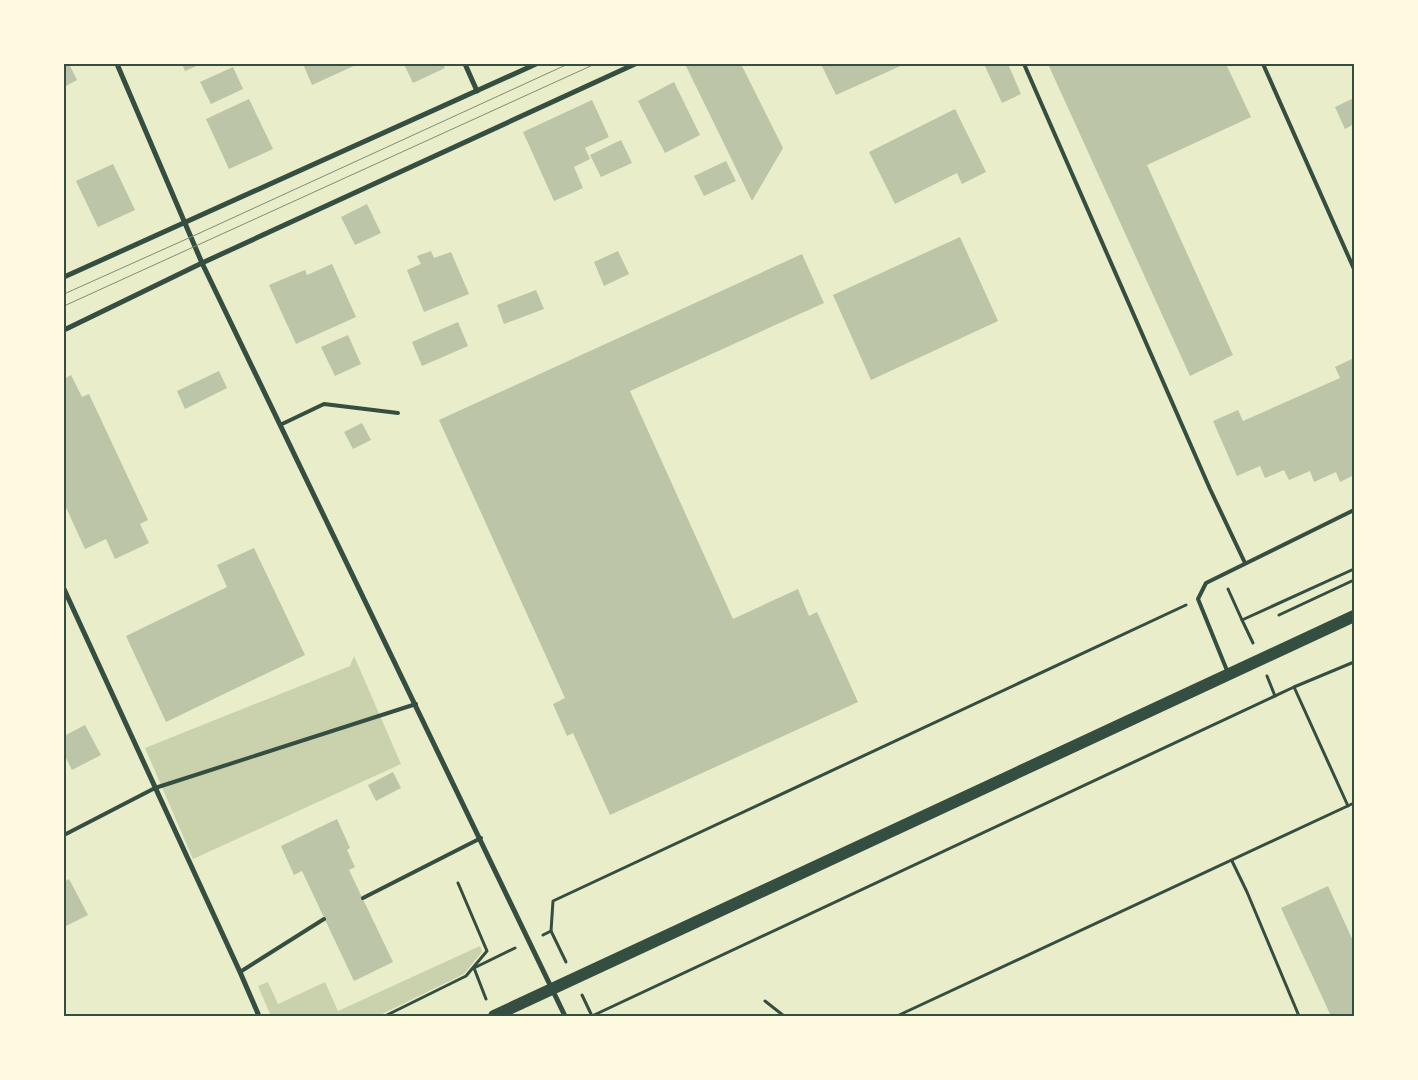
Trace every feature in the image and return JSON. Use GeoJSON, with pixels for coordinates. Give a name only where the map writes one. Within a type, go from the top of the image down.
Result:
{"type":"FeatureCollection","features":[{"type":"Feature","properties":{"kind":"main road"},"geometry":{"type":"LineString","coordinates":[[494,1016],[1354,616]]}},
{"type":"Feature","properties":{"kind":"street"},"geometry":{"type":"LineString","coordinates":[[117,64],[202,262],[481,838],[565,1016]]}},
{"type":"Feature","properties":{"kind":"street"},"geometry":{"type":"LineString","coordinates":[[465,64],[477,91]]}},
{"type":"Feature","properties":{"kind":"street"},"geometry":{"type":"LineString","coordinates":[[64,277],[536,64]]}},
{"type":"Feature","properties":{"kind":"street"},"geometry":{"type":"LineString","coordinates":[[64,330],[202,262],[635,64]]}},
{"type":"Feature","properties":{"kind":"street"},"geometry":{"type":"LineString","coordinates":[[64,589],[259,1016]]}},
{"type":"Feature","properties":{"kind":"lane"},"geometry":{"type":"LineString","coordinates":[[1024,64],[1206,480],[1245,563]]}},
{"type":"Feature","properties":{"kind":"lane"},"geometry":{"type":"LineString","coordinates":[[1263,64],[1354,269]]}},
{"type":"Feature","properties":{"kind":"lane"},"geometry":{"type":"LineString","coordinates":[[280,425],[324,404],[398,413]]}},
{"type":"Feature","properties":{"kind":"lane"},"geometry":{"type":"LineString","coordinates":[[1229,675],[1198,599],[1206,583],[1354,510]]}},
{"type":"Feature","properties":{"kind":"lane"},"geometry":{"type":"LineString","coordinates":[[64,835],[156,788],[416,704]]}},
{"type":"Feature","properties":{"kind":"lane"},"geometry":{"type":"LineString","coordinates":[[363,898],[481,838]]}},
{"type":"Feature","properties":{"kind":"lane"},"geometry":{"type":"LineString","coordinates":[[240,972],[324,919]]}},
{"type":"Feature","properties":{"kind":"path"},"geometry":{"type":"LineString","coordinates":[[552,931],[554,901],[1226,586],[1242,620],[1354,569]]}},
{"type":"Feature","properties":{"kind":"path"},"geometry":{"type":"LineString","coordinates":[[1279,615],[1354,580]]}},
{"type":"Feature","properties":{"kind":"path"},"geometry":{"type":"LineString","coordinates":[[592,1016],[1294,687],[1354,662]]}},
{"type":"Feature","properties":{"kind":"path"},"geometry":{"type":"LineString","coordinates":[[1294,687],[1348,806]]}},
{"type":"Feature","properties":{"kind":"path"},"geometry":{"type":"LineString","coordinates":[[897,1016],[1354,803]]}},
{"type":"Feature","properties":{"kind":"path"},"geometry":{"type":"LineString","coordinates":[[1232,861],[1299,1016]]}},
{"type":"Feature","properties":{"kind":"path"},"geometry":{"type":"LineString","coordinates":[[385,1016],[466,976],[487,951],[458,883]]}},
{"type":"Feature","properties":{"kind":"path"},"geometry":{"type":"LineString","coordinates":[[765,1001],[784,1016]]}},
{"type":"Feature","properties":{"kind":"green space"},"geometry":{"type":"Polygon","coordinates":[[[354,656],[401,764],[193,859],[145,748],[350,666],[354,656]]]}},
{"type":"Feature","properties":{"kind":"green space"},"geometry":{"type":"Polygon","coordinates":[[[480,946],[482,952],[464,974],[378,1016],[271,1016],[258,986],[268,982],[278,1004],[325,982],[338,1011],[480,946]]]}},
{"type":"Feature","properties":{"kind":"building"},"geometry":{"type":"Polygon","coordinates":[[[64,64],[69,64],[77,80],[64,87],[64,64]]]}},
{"type":"Feature","properties":{"kind":"building"},"geometry":{"type":"Polygon","coordinates":[[[182,64],[201,64],[185,71],[182,64]]]}},
{"type":"Feature","properties":{"kind":"building"},"geometry":{"type":"Polygon","coordinates":[[[303,64],[358,64],[312,85],[303,64]]]}},
{"type":"Feature","properties":{"kind":"building"},"geometry":{"type":"Polygon","coordinates":[[[404,64],[443,64],[445,68],[413,83],[404,64]]]}},
{"type":"Feature","properties":{"kind":"building"},"geometry":{"type":"Polygon","coordinates":[[[685,64],[741,64],[783,148],[752,201],[685,64]]]}},
{"type":"Feature","properties":{"kind":"building"},"geometry":{"type":"Polygon","coordinates":[[[821,64],[905,64],[836,95],[821,64]]]}},
{"type":"Feature","properties":{"kind":"building"},"geometry":{"type":"Polygon","coordinates":[[[984,64],[1008,64],[1021,94],[1002,103],[984,64]]]}},
{"type":"Feature","properties":{"kind":"building"},"geometry":{"type":"Polygon","coordinates":[[[1048,64],[1226,64],[1251,117],[1147,165],[1233,355],[1190,376],[1048,64]]]}},
{"type":"Feature","properties":{"kind":"building"},"geometry":{"type":"Polygon","coordinates":[[[233,67],[243,89],[211,104],[200,82],[233,67]]]}},
{"type":"Feature","properties":{"kind":"building"},"geometry":{"type":"Polygon","coordinates":[[[674,82],[700,135],[665,153],[638,101],[674,82]]]}},
{"type":"Feature","properties":{"kind":"building"},"geometry":{"type":"Polygon","coordinates":[[[1354,98],[1354,124],[1345,129],[1335,107],[1354,98]]]}},
{"type":"Feature","properties":{"kind":"building"},"geometry":{"type":"Polygon","coordinates":[[[249,99],[273,149],[229,169],[206,119],[249,99]]]}},
{"type":"Feature","properties":{"kind":"building"},"geometry":{"type":"Polygon","coordinates":[[[592,100],[609,137],[585,148],[590,159],[574,167],[583,188],[554,201],[523,132],[592,100]]]}},
{"type":"Feature","properties":{"kind":"building"},"geometry":{"type":"Polygon","coordinates":[[[955,109],[986,172],[962,184],[957,173],[895,204],[869,152],[955,109]]]}},
{"type":"Feature","properties":{"kind":"building"},"geometry":{"type":"Polygon","coordinates":[[[621,140],[632,163],[601,177],[590,155],[621,140]]]}},
{"type":"Feature","properties":{"kind":"building"},"geometry":{"type":"Polygon","coordinates":[[[726,161],[736,181],[704,196],[694,176],[726,161]]]}},
{"type":"Feature","properties":{"kind":"building"},"geometry":{"type":"Polygon","coordinates":[[[113,164],[135,210],[98,227],[76,181],[113,164]]]}},
{"type":"Feature","properties":{"kind":"building"},"geometry":{"type":"Polygon","coordinates":[[[367,204],[381,233],[355,245],[341,217],[367,204]]]}},
{"type":"Feature","properties":{"kind":"building"},"geometry":{"type":"Polygon","coordinates":[[[960,237],[998,321],[871,380],[833,295],[960,237]]]}},
{"type":"Feature","properties":{"kind":"building"},"geometry":{"type":"Polygon","coordinates":[[[431,251],[434,258],[451,252],[469,294],[424,312],[407,270],[421,264],[417,256],[431,251]]]}},
{"type":"Feature","properties":{"kind":"building"},"geometry":{"type":"Polygon","coordinates":[[[618,251],[629,274],[604,286],[594,262],[618,251]]]}},
{"type":"Feature","properties":{"kind":"building"},"geometry":{"type":"Polygon","coordinates":[[[802,254],[824,303],[630,391],[733,619],[798,589],[809,616],[817,612],[858,702],[610,815],[573,733],[567,736],[553,704],[565,698],[439,420],[802,254]]]}},
{"type":"Feature","properties":{"kind":"building"},"geometry":{"type":"Polygon","coordinates":[[[332,264],[356,317],[296,344],[269,285],[305,270],[307,275],[332,264]]]}},
{"type":"Feature","properties":{"kind":"building"},"geometry":{"type":"Polygon","coordinates":[[[536,290],[544,309],[504,324],[497,305],[536,290]]]}},
{"type":"Feature","properties":{"kind":"building"},"geometry":{"type":"Polygon","coordinates":[[[458,322],[468,346],[422,366],[412,342],[458,322]]]}},
{"type":"Feature","properties":{"kind":"building"},"geometry":{"type":"Polygon","coordinates":[[[348,335],[361,364],[335,376],[321,347],[348,335]]]}},
{"type":"Feature","properties":{"kind":"building"},"geometry":{"type":"Polygon","coordinates":[[[1354,358],[1354,475],[1340,482],[1336,472],[1314,482],[1310,471],[1289,480],[1284,470],[1265,478],[1260,466],[1237,476],[1213,421],[1238,410],[1243,421],[1340,378],[1335,367],[1354,358]]]}},
{"type":"Feature","properties":{"kind":"building"},"geometry":{"type":"Polygon","coordinates":[[[219,371],[227,388],[185,409],[177,391],[219,371]]]}},
{"type":"Feature","properties":{"kind":"building"},"geometry":{"type":"Polygon","coordinates":[[[71,375],[82,397],[89,394],[148,520],[140,524],[149,543],[115,559],[106,539],[85,549],[64,503],[64,379],[71,375]]]}},
{"type":"Feature","properties":{"kind":"building"},"geometry":{"type":"Polygon","coordinates":[[[362,423],[371,440],[353,449],[344,432],[362,423]]]}},
{"type":"Feature","properties":{"kind":"building"},"geometry":{"type":"Polygon","coordinates":[[[254,548],[305,655],[166,722],[126,636],[227,587],[217,565],[254,548]]]}},
{"type":"Feature","properties":{"kind":"building"},"geometry":{"type":"Polygon","coordinates":[[[85,725],[101,755],[72,770],[64,754],[64,736],[85,725]]]}},
{"type":"Feature","properties":{"kind":"building"},"geometry":{"type":"Polygon","coordinates":[[[393,772],[401,788],[376,801],[368,785],[393,772]]]}},
{"type":"Feature","properties":{"kind":"building"},"geometry":{"type":"Polygon","coordinates":[[[337,819],[350,848],[347,850],[355,867],[349,870],[393,962],[354,981],[302,871],[294,875],[281,846],[337,819]]]}},
{"type":"Feature","properties":{"kind":"building"},"geometry":{"type":"Polygon","coordinates":[[[69,879],[88,915],[64,927],[64,882],[69,879]]]}},
{"type":"Feature","properties":{"kind":"building"},"geometry":{"type":"Polygon","coordinates":[[[1328,886],[1354,943],[1354,1016],[1331,1016],[1281,908],[1328,886]]]}},
{"type":"Feature","properties":{"kind":"tram line"},"geometry":{"type":"LineString","coordinates":[[64,294],[568,64]]}},
{"type":"Feature","properties":{"kind":"tram line"},"geometry":{"type":"LineString","coordinates":[[64,306],[595,64]]}}]}
